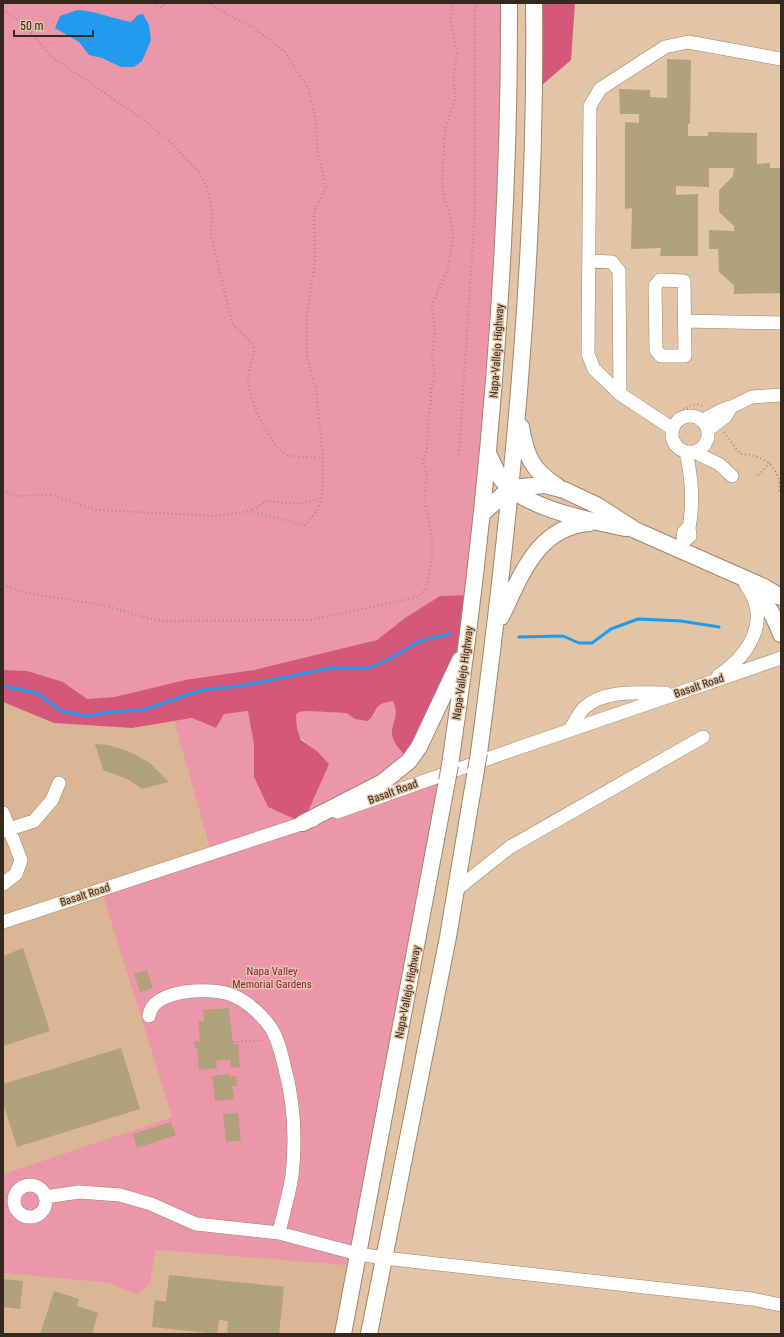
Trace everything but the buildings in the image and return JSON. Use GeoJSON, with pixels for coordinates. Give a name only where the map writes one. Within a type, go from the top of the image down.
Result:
{"type":"FeatureCollection","features":[{"type":"Feature","properties":{"kind":"main road","name":"Napa-Vallejo Highway"},"geometry":{"type":"LineString","coordinates":[[343,1334],[450,765],[468,644],[488,453],[504,246],[510,3]]}},
{"type":"Feature","properties":{"kind":"main road"},"geometry":{"type":"LineString","coordinates":[[369,1334],[456,890],[479,753],[495,629],[518,408],[532,181],[534,3]]}},
{"type":"Feature","properties":{"kind":"main road"},"geometry":{"type":"LineString","coordinates":[[518,408],[526,450],[532,464],[539,473],[564,490],[598,506],[635,530]]}},
{"type":"Feature","properties":{"kind":"main road"},"geometry":{"type":"LineString","coordinates":[[488,453],[496,471],[510,488],[549,508],[568,515],[635,530],[683,546],[734,574],[762,586],[781,597]]}},
{"type":"Feature","properties":{"kind":"main road"},"geometry":{"type":"LineString","coordinates":[[482,514],[510,488],[545,485],[564,490]]}},
{"type":"Feature","properties":{"kind":"main road"},"geometry":{"type":"LineString","coordinates":[[495,629],[525,568],[548,539],[560,530],[574,525],[589,523],[608,524]]}},
{"type":"Feature","properties":{"kind":"main road"},"geometry":{"type":"LineString","coordinates":[[734,574],[750,586],[764,600],[775,618],[781,634]]}},
{"type":"Feature","properties":{"kind":"main road"},"geometry":{"type":"LineString","coordinates":[[303,823],[384,782],[409,761],[422,740],[468,644]]}},
{"type":"Feature","properties":{"kind":"street"},"geometry":{"type":"LineString","coordinates":[[673,429],[620,394],[594,369],[588,354],[590,260],[590,106],[600,89],[665,47],[688,42],[781,59]]}},
{"type":"Feature","properties":{"kind":"street"},"geometry":{"type":"LineString","coordinates":[[590,260],[612,262],[619,271],[621,278],[620,394]]}},
{"type":"Feature","properties":{"kind":"street"},"geometry":{"type":"LineString","coordinates":[[660,280],[684,281],[685,321],[685,356],[661,356],[656,350],[655,286],[660,280]]}},
{"type":"Feature","properties":{"kind":"street"},"geometry":{"type":"LineString","coordinates":[[685,321],[781,322]]}},
{"type":"Feature","properties":{"kind":"street"},"geometry":{"type":"LineString","coordinates":[[690,452],[705,444],[709,428],[726,416],[731,407],[752,397],[781,394]]}},
{"type":"Feature","properties":{"kind":"street"},"geometry":{"type":"LineString","coordinates":[[719,464],[709,428],[690,416],[684,417],[675,424],[673,429],[673,440],[680,449],[719,464],[732,476]]}},
{"type":"Feature","properties":{"kind":"street"},"geometry":{"type":"LineString","coordinates":[[683,546],[690,536],[689,528],[693,506],[690,452]]}},
{"type":"Feature","properties":{"kind":"street"},"geometry":{"type":"LineString","coordinates":[[706,684],[739,660],[748,648],[754,635],[756,609],[753,597],[746,586],[734,574]]}},
{"type":"Feature","properties":{"kind":"street","name":"Basalt Road"},"geometry":{"type":"LineString","coordinates":[[3,922],[303,823],[781,658]]}},
{"type":"Feature","properties":{"kind":"street"},"geometry":{"type":"LineString","coordinates":[[570,730],[585,707],[602,698],[626,694],[680,692]]}},
{"type":"Feature","properties":{"kind":"street"},"geometry":{"type":"LineString","coordinates":[[456,890],[510,847],[703,738]]}},
{"type":"Feature","properties":{"kind":"street"},"geometry":{"type":"LineString","coordinates":[[6,830],[34,822],[52,800],[59,783]]}},
{"type":"Feature","properties":{"kind":"street"},"geometry":{"type":"LineString","coordinates":[[3,813],[6,830],[21,860],[16,874],[3,884]]}},
{"type":"Feature","properties":{"kind":"street"},"geometry":{"type":"LineString","coordinates":[[149,1016],[154,1005],[177,993],[204,990],[222,991],[241,1000],[262,1016],[271,1029],[276,1040],[290,1086],[294,1139],[292,1177],[280,1233]]}},
{"type":"Feature","properties":{"kind":"street"},"geometry":{"type":"LineString","coordinates":[[45,1197],[79,1192],[120,1195],[151,1204],[196,1224],[280,1233],[358,1254],[752,1299],[781,1305]]}},
{"type":"Feature","properties":{"kind":"path"},"geometry":{"type":"LineString","coordinates":[[152,3],[161,7],[168,3]]}},
{"type":"Feature","properties":{"kind":"path"},"geometry":{"type":"LineString","coordinates":[[207,3],[254,28],[285,52],[308,88],[316,119],[317,149],[326,188],[314,212],[315,261],[307,312],[307,358],[316,390],[323,458],[323,484],[318,508],[305,525],[250,511]]}},
{"type":"Feature","properties":{"kind":"path"},"geometry":{"type":"LineString","coordinates":[[3,585],[32,593],[96,604],[164,622],[310,620],[382,606],[418,597],[426,588],[432,559],[432,536],[424,500],[427,474],[423,461],[427,450],[431,388],[435,376],[432,356],[435,329],[432,305],[448,269],[453,235],[442,184],[445,130],[456,96],[453,79],[456,54],[451,21],[452,3]]}},
{"type":"Feature","properties":{"kind":"path"},"geometry":{"type":"LineString","coordinates":[[459,455],[475,211],[475,3]]}},
{"type":"Feature","properties":{"kind":"path"},"geometry":{"type":"LineString","coordinates":[[3,10],[22,22],[52,57],[144,120],[170,142],[200,173],[210,198],[211,236],[232,322],[237,331],[247,338],[254,348],[248,375],[248,382],[259,417],[271,442],[287,455],[323,458]]}},
{"type":"Feature","properties":{"kind":"path"},"geometry":{"type":"LineString","coordinates":[[683,409],[697,404],[707,408]]}},
{"type":"Feature","properties":{"kind":"path"},"geometry":{"type":"LineString","coordinates":[[709,428],[740,454],[755,456],[770,463],[778,473],[779,492]]}},
{"type":"Feature","properties":{"kind":"path"},"geometry":{"type":"LineString","coordinates":[[758,475],[770,463]]}},
{"type":"Feature","properties":{"kind":"path"},"geometry":{"type":"LineString","coordinates":[[3,491],[16,496],[51,495],[96,510],[217,516],[250,511],[267,502],[299,504],[320,498]]}},
{"type":"Feature","properties":{"kind":"path"},"geometry":{"type":"LineString","coordinates":[[233,1042],[276,1040]]}},
{"type":"Feature","properties":{"kind":"shaded area"},"geometry":{"type":"Polygon","coordinates":[[[534,3],[575,3],[571,60],[533,93],[534,3]]]}},
{"type":"Feature","properties":{"kind":"shaded area"},"geometry":{"type":"Polygon","coordinates":[[[473,595],[468,644],[409,761],[396,745],[392,735],[396,712],[393,701],[386,702],[379,706],[368,721],[355,719],[346,713],[306,711],[299,712],[296,715],[297,728],[301,740],[317,751],[329,764],[303,823],[268,807],[254,777],[254,745],[248,711],[224,714],[216,728],[192,718],[132,728],[54,723],[3,702],[3,670],[27,671],[63,682],[87,699],[115,697],[185,680],[254,670],[377,640],[405,618],[440,596],[473,595]]]}},
{"type":"Feature","properties":{"kind":"shaded area"},"geometry":{"type":"Polygon","coordinates":[[[3,702],[54,723],[132,728],[174,721],[211,854],[101,890],[172,1117],[3,1174],[3,702]]]}},
{"type":"Feature","properties":{"kind":"shaded area"},"geometry":{"type":"Polygon","coordinates":[[[156,1250],[356,1266],[343,1334],[3,1334],[3,1273],[109,1283],[137,1295],[150,1283],[156,1250]]]}},
{"type":"Feature","properties":{"kind":"green space"},"geometry":{"type":"Polygon","coordinates":[[[3,3],[509,3],[482,514],[465,589],[468,644],[143,710],[3,686],[3,3]]]}},
{"type":"Feature","properties":{"kind":"green space","name":"Napa Valley Memorial Gardens"},"geometry":{"type":"Polygon","coordinates":[[[393,701],[396,711],[392,735],[396,745],[409,761],[307,821],[447,773],[356,1266],[156,1250],[150,1283],[137,1295],[109,1283],[3,1273],[3,1174],[172,1117],[101,890],[211,853],[174,721],[192,718],[216,728],[224,714],[249,711],[254,745],[254,777],[268,807],[303,823],[317,751],[300,736],[297,728],[296,715],[299,712],[306,711],[347,713],[355,719],[375,715],[378,706],[383,703],[393,701]]]}},
{"type":"Feature","properties":{"kind":"water"},"geometry":{"type":"Polygon","coordinates":[[[77,10],[90,11],[131,22],[138,15],[143,14],[149,25],[151,40],[142,61],[134,67],[121,67],[102,58],[89,55],[79,42],[55,28],[60,16],[77,10]]]}},
{"type":"Feature","properties":{"kind":"waterway"},"geometry":{"type":"LineString","coordinates":[[519,637],[563,636],[579,643],[592,643],[611,629],[638,619],[681,621],[719,627]]}},
{"type":"Feature","properties":{"kind":"waterway"},"geometry":{"type":"LineString","coordinates":[[3,686],[37,693],[61,711],[87,716],[110,712],[143,710],[202,690],[240,686],[331,668],[369,668],[391,658],[420,641],[450,634]]}}]}
